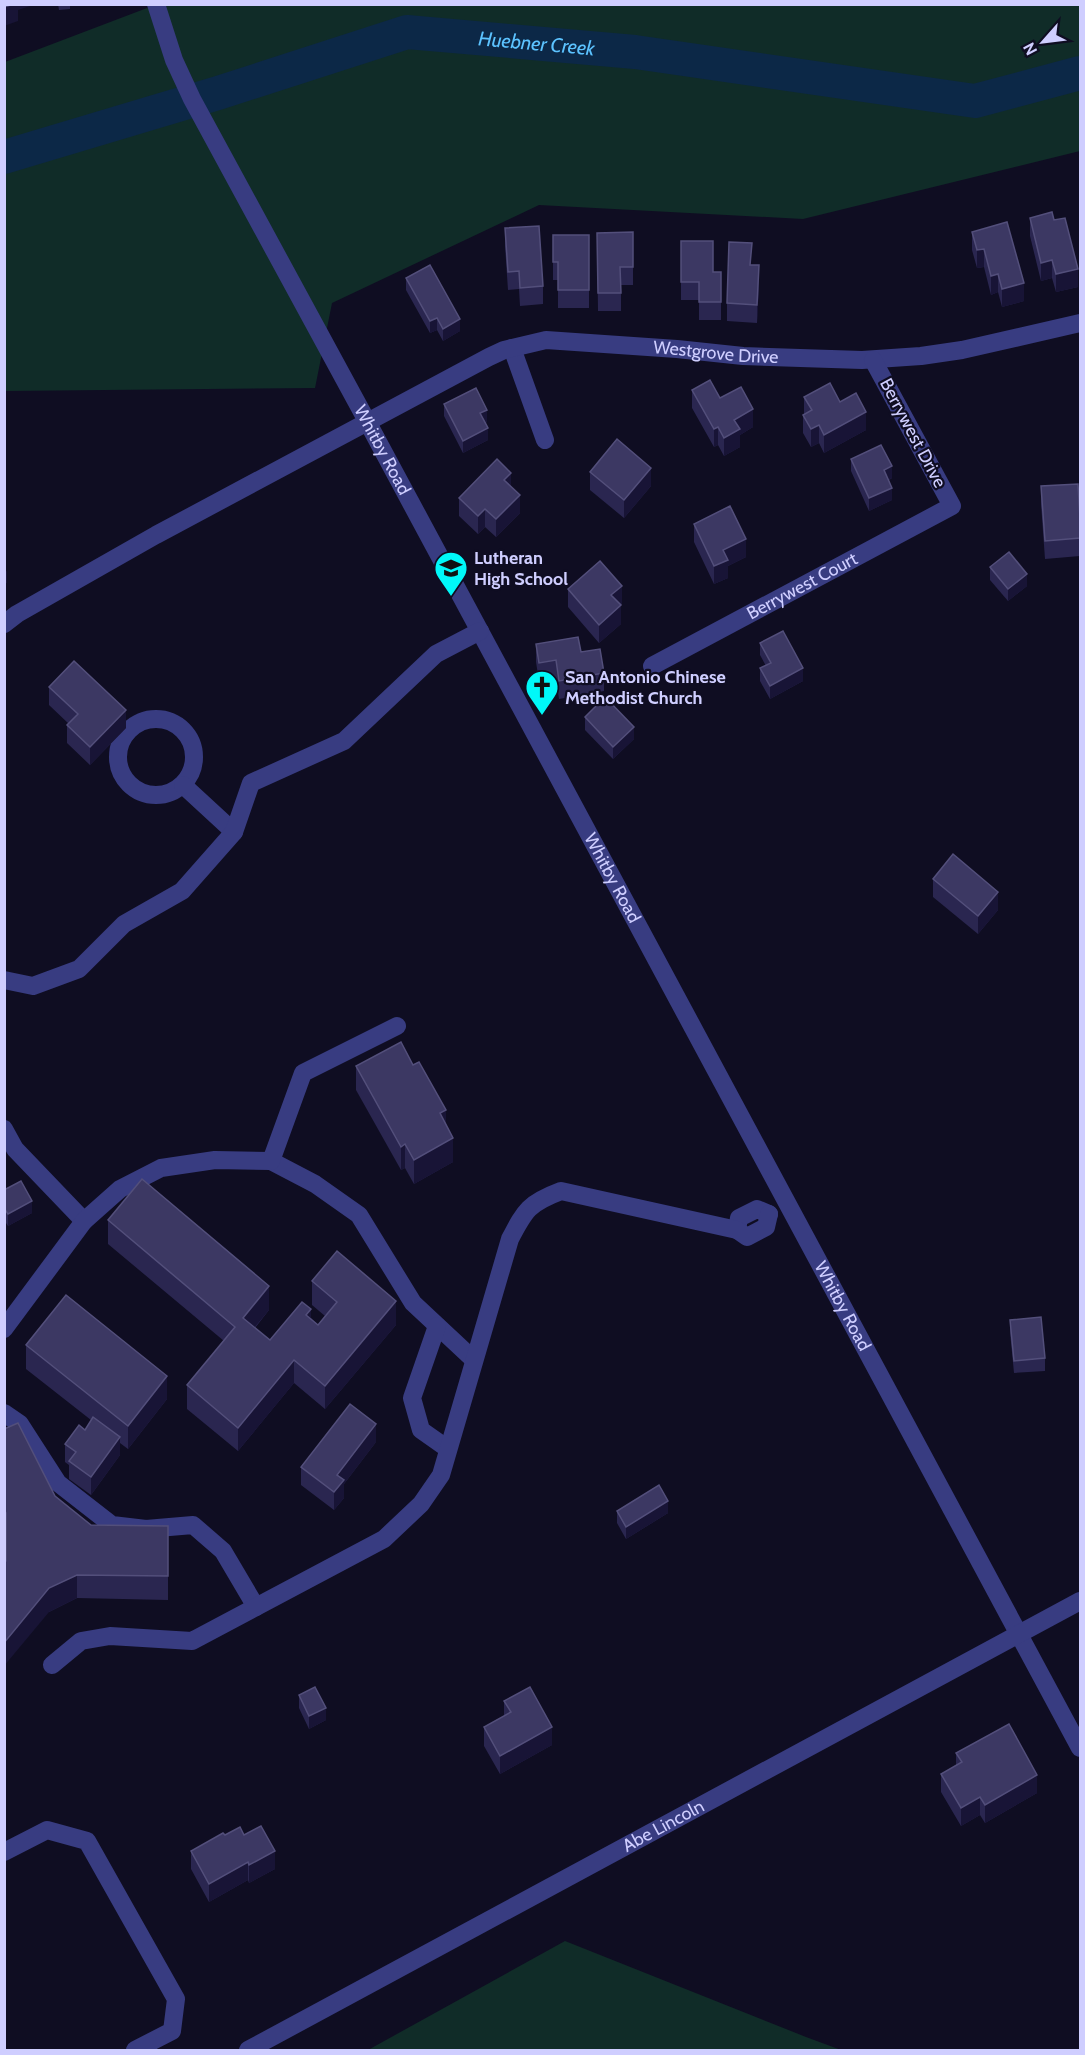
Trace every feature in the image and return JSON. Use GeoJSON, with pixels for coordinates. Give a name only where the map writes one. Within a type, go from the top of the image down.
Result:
{"type":"FeatureCollection","features":[{"type":"Feature","properties":{"kind":"street","name":"Whitby Road"},"geometry":{"type":"LineString","coordinates":[[156,4],[174,60],[192,99],[789,1203],[1080,1748]]}},
{"type":"Feature","properties":{"kind":"street","name":"Westgrove Drive"},"geometry":{"type":"LineString","coordinates":[[4,624],[17,614],[156,535],[489,357],[512,348],[546,340],[743,356],[873,360],[962,350],[1080,322]]}},
{"type":"Feature","properties":{"kind":"street"},"geometry":{"type":"LineString","coordinates":[[512,348],[545,440]]}},
{"type":"Feature","properties":{"kind":"street","name":"Berrywest Drive"},"geometry":{"type":"LineString","coordinates":[[873,360],[952,506]]}},
{"type":"Feature","properties":{"kind":"street","name":"Berrywest Court"},"geometry":{"type":"LineString","coordinates":[[652,666],[952,506]]}},
{"type":"Feature","properties":{"kind":"street"},"geometry":{"type":"LineString","coordinates":[[4,980],[33,986],[79,969],[124,924],[182,891],[234,832],[251,783],[344,741],[436,654],[480,631]]}},
{"type":"Feature","properties":{"kind":"street"},"geometry":{"type":"LineString","coordinates":[[154,719],[178,726],[188,736],[193,748],[194,761],[190,774],[183,784],[172,792],[148,795],[128,783],[121,773],[118,749],[123,737],[131,728],[141,722],[154,719]]}},
{"type":"Feature","properties":{"kind":"street"},"geometry":{"type":"LineString","coordinates":[[183,784],[234,832]]}},
{"type":"Feature","properties":{"kind":"street"},"geometry":{"type":"LineString","coordinates":[[272,1161],[303,1073],[397,1026]]}},
{"type":"Feature","properties":{"kind":"street"},"geometry":{"type":"LineString","coordinates":[[4,1129],[15,1149],[84,1221]]}},
{"type":"Feature","properties":{"kind":"street"},"geometry":{"type":"LineString","coordinates":[[4,1329],[84,1221],[120,1189],[161,1168],[214,1160],[272,1161],[315,1184],[359,1215],[412,1303],[474,1360]]}},
{"type":"Feature","properties":{"kind":"street"},"geometry":{"type":"LineString","coordinates":[[52,1665],[81,1641],[111,1636],[192,1641],[384,1539],[421,1504],[441,1475],[510,1239],[524,1213],[539,1199],[561,1191],[737,1230],[739,1218],[757,1209],[769,1214],[789,1203]]}},
{"type":"Feature","properties":{"kind":"street"},"geometry":{"type":"LineString","coordinates":[[437,1326],[412,1398],[421,1430],[448,1449]]}},
{"type":"Feature","properties":{"kind":"street"},"geometry":{"type":"LineString","coordinates":[[4,1413],[20,1424],[58,1483],[112,1525],[146,1529],[193,1525],[223,1551],[256,1607]]}},
{"type":"Feature","properties":{"kind":"street","name":"Abe Lincoln"},"geometry":{"type":"LineString","coordinates":[[248,2050],[1080,1601]]}},
{"type":"Feature","properties":{"kind":"street"},"geometry":{"type":"LineString","coordinates":[[4,1852],[47,1830],[87,1840],[176,2000],[172,2031],[135,2050]]}},
{"type":"Feature","properties":{"kind":"green space"},"geometry":{"type":"Polygon","coordinates":[[[155,5],[1080,5],[1080,151],[803,219],[539,205],[332,303],[315,388],[5,391],[5,62],[155,5]]]}},
{"type":"Feature","properties":{"kind":"green space"},"geometry":{"type":"Polygon","coordinates":[[[565,1941],[806,2037],[841,2050],[368,2050],[565,1941]]]}},
{"type":"Feature","properties":{"kind":"building"},"geometry":{"type":"Polygon","coordinates":[[[1052,212],[1054,220],[1065,218],[1078,269],[1056,274],[1052,260],[1041,263],[1030,218],[1052,212]]]}},
{"type":"Feature","properties":{"kind":"building"},"geometry":{"type":"Polygon","coordinates":[[[1007,222],[1024,283],[1002,289],[998,274],[991,276],[984,249],[977,250],[972,232],[1007,222]]]}},
{"type":"Feature","properties":{"kind":"building"},"geometry":{"type":"Polygon","coordinates":[[[539,226],[543,286],[520,288],[519,271],[508,272],[505,228],[539,226]]]}},
{"type":"Feature","properties":{"kind":"building"},"geometry":{"type":"Polygon","coordinates":[[[633,232],[633,267],[620,267],[621,293],[598,293],[597,233],[633,232]]]}},
{"type":"Feature","properties":{"kind":"building"},"geometry":{"type":"Polygon","coordinates":[[[553,235],[589,235],[589,290],[558,290],[558,262],[553,262],[553,235]]]}},
{"type":"Feature","properties":{"kind":"building"},"geometry":{"type":"Polygon","coordinates":[[[681,241],[713,241],[713,272],[721,272],[721,302],[699,302],[699,282],[681,282],[681,241]]]}},
{"type":"Feature","properties":{"kind":"building"},"geometry":{"type":"Polygon","coordinates":[[[729,242],[752,243],[750,265],[759,265],[757,305],[727,303],[729,242]]]}},
{"type":"Feature","properties":{"kind":"building"},"geometry":{"type":"Polygon","coordinates":[[[430,265],[460,319],[443,329],[437,318],[430,321],[406,278],[430,265]]]}},
{"type":"Feature","properties":{"kind":"building"},"geometry":{"type":"Polygon","coordinates":[[[710,380],[720,398],[741,387],[753,409],[734,420],[740,429],[724,438],[718,427],[714,429],[692,390],[710,380]]]}},
{"type":"Feature","properties":{"kind":"building"},"geometry":{"type":"Polygon","coordinates":[[[830,383],[840,402],[856,393],[866,412],[824,435],[819,425],[811,429],[803,415],[812,410],[804,397],[830,383]]]}},
{"type":"Feature","properties":{"kind":"building"},"geometry":{"type":"Polygon","coordinates":[[[476,388],[487,410],[480,413],[488,428],[463,441],[444,404],[476,388]]]}},
{"type":"Feature","properties":{"kind":"building"},"geometry":{"type":"Polygon","coordinates":[[[617,439],[651,468],[624,500],[590,472],[617,439]]]}},
{"type":"Feature","properties":{"kind":"building"},"geometry":{"type":"Polygon","coordinates":[[[881,445],[892,466],[884,470],[892,488],[869,498],[851,459],[881,445]]]}},
{"type":"Feature","properties":{"kind":"building"},"geometry":{"type":"Polygon","coordinates":[[[497,459],[511,473],[504,480],[520,495],[496,519],[485,509],[478,516],[459,498],[497,459]]]}},
{"type":"Feature","properties":{"kind":"building"},"geometry":{"type":"Polygon","coordinates":[[[1078,484],[1080,538],[1045,541],[1041,486],[1078,484]]]}},
{"type":"Feature","properties":{"kind":"building"},"geometry":{"type":"Polygon","coordinates":[[[730,506],[746,539],[723,550],[728,560],[714,566],[694,524],[730,506]]]}},
{"type":"Feature","properties":{"kind":"building"},"geometry":{"type":"Polygon","coordinates":[[[1009,552],[1027,574],[1008,589],[990,567],[1009,552]]]}},
{"type":"Feature","properties":{"kind":"building"},"geometry":{"type":"Polygon","coordinates":[[[600,561],[622,586],[611,595],[621,605],[599,625],[568,589],[600,561]]]}},
{"type":"Feature","properties":{"kind":"building"},"geometry":{"type":"Polygon","coordinates":[[[783,631],[803,668],[770,686],[760,668],[771,663],[760,643],[783,631]]]}},
{"type":"Feature","properties":{"kind":"building"},"geometry":{"type":"Polygon","coordinates":[[[578,637],[581,652],[600,649],[604,673],[559,681],[556,660],[539,663],[536,644],[578,637]]]}},
{"type":"Feature","properties":{"kind":"building"},"geometry":{"type":"Polygon","coordinates":[[[74,661],[126,710],[90,747],[67,725],[78,714],[49,687],[74,661]]]}},
{"type":"Feature","properties":{"kind":"building"},"geometry":{"type":"Polygon","coordinates":[[[605,697],[634,727],[613,747],[585,717],[605,697]]]}},
{"type":"Feature","properties":{"kind":"building"},"geometry":{"type":"Polygon","coordinates":[[[953,854],[998,892],[978,916],[933,879],[953,854]]]}},
{"type":"Feature","properties":{"kind":"building"},"geometry":{"type":"Polygon","coordinates":[[[401,1042],[413,1065],[419,1062],[446,1110],[440,1113],[453,1138],[414,1160],[405,1144],[401,1147],[356,1066],[401,1042]]]}},
{"type":"Feature","properties":{"kind":"building"},"geometry":{"type":"Polygon","coordinates":[[[142,1179],[269,1286],[243,1318],[270,1340],[302,1302],[311,1309],[306,1315],[318,1325],[337,1302],[312,1281],[337,1251],[396,1301],[325,1386],[294,1360],[238,1428],[187,1385],[235,1327],[108,1220],[142,1179]]]}},
{"type":"Feature","properties":{"kind":"building"},"geometry":{"type":"Polygon","coordinates":[[[21,1181],[32,1201],[8,1214],[4,1208],[4,1190],[21,1181]]]}},
{"type":"Feature","properties":{"kind":"building"},"geometry":{"type":"Polygon","coordinates":[[[66,1295],[167,1376],[128,1426],[26,1345],[66,1295]]]}},
{"type":"Feature","properties":{"kind":"building"},"geometry":{"type":"Polygon","coordinates":[[[1041,1317],[1045,1358],[1014,1361],[1010,1320],[1041,1317]]]}},
{"type":"Feature","properties":{"kind":"building"},"geometry":{"type":"Polygon","coordinates":[[[350,1404],[376,1424],[337,1475],[344,1480],[334,1492],[301,1467],[350,1404]]]}},
{"type":"Feature","properties":{"kind":"building"},"geometry":{"type":"Polygon","coordinates":[[[93,1417],[120,1437],[91,1477],[69,1461],[76,1452],[65,1444],[79,1425],[85,1430],[93,1417]]]}},
{"type":"Feature","properties":{"kind":"building"},"geometry":{"type":"Polygon","coordinates":[[[18,1423],[55,1496],[91,1525],[168,1526],[168,1576],[77,1575],[49,1588],[4,1643],[6,1513],[4,1509],[4,1429],[18,1423]]]}},
{"type":"Feature","properties":{"kind":"building"},"geometry":{"type":"Polygon","coordinates":[[[659,1485],[668,1501],[626,1527],[617,1511],[659,1485]]]}},
{"type":"Feature","properties":{"kind":"building"},"geometry":{"type":"Polygon","coordinates":[[[315,1687],[326,1708],[309,1716],[299,1695],[315,1687]]]}},
{"type":"Feature","properties":{"kind":"building"},"geometry":{"type":"Polygon","coordinates":[[[530,1687],[552,1727],[500,1756],[484,1727],[511,1712],[504,1701],[530,1687]]]}},
{"type":"Feature","properties":{"kind":"building"},"geometry":{"type":"Polygon","coordinates":[[[1009,1724],[1037,1775],[985,1805],[980,1797],[961,1808],[941,1774],[962,1762],[956,1753],[1009,1724]]]}},
{"type":"Feature","properties":{"kind":"building"},"geometry":{"type":"Polygon","coordinates":[[[261,1826],[275,1851],[249,1865],[248,1862],[209,1884],[191,1851],[223,1833],[225,1835],[240,1827],[244,1835],[261,1826]]]}},
{"type":"Feature","properties":{"kind":"waterway","name":"Huebner Creek"},"geometry":{"type":"LineString","coordinates":[[4,157],[218,93],[407,32],[635,52],[975,101],[1080,73]]}},
{"type":"Feature","properties":{"kind":"place","name":"Lutheran High School"},"geometry":{"type":"Point","coordinates":[451,597]}},
{"type":"Feature","properties":{"kind":"place","name":"San Antonio Chinese Methodist Church"},"geometry":{"type":"Point","coordinates":[542,716]}}]}
